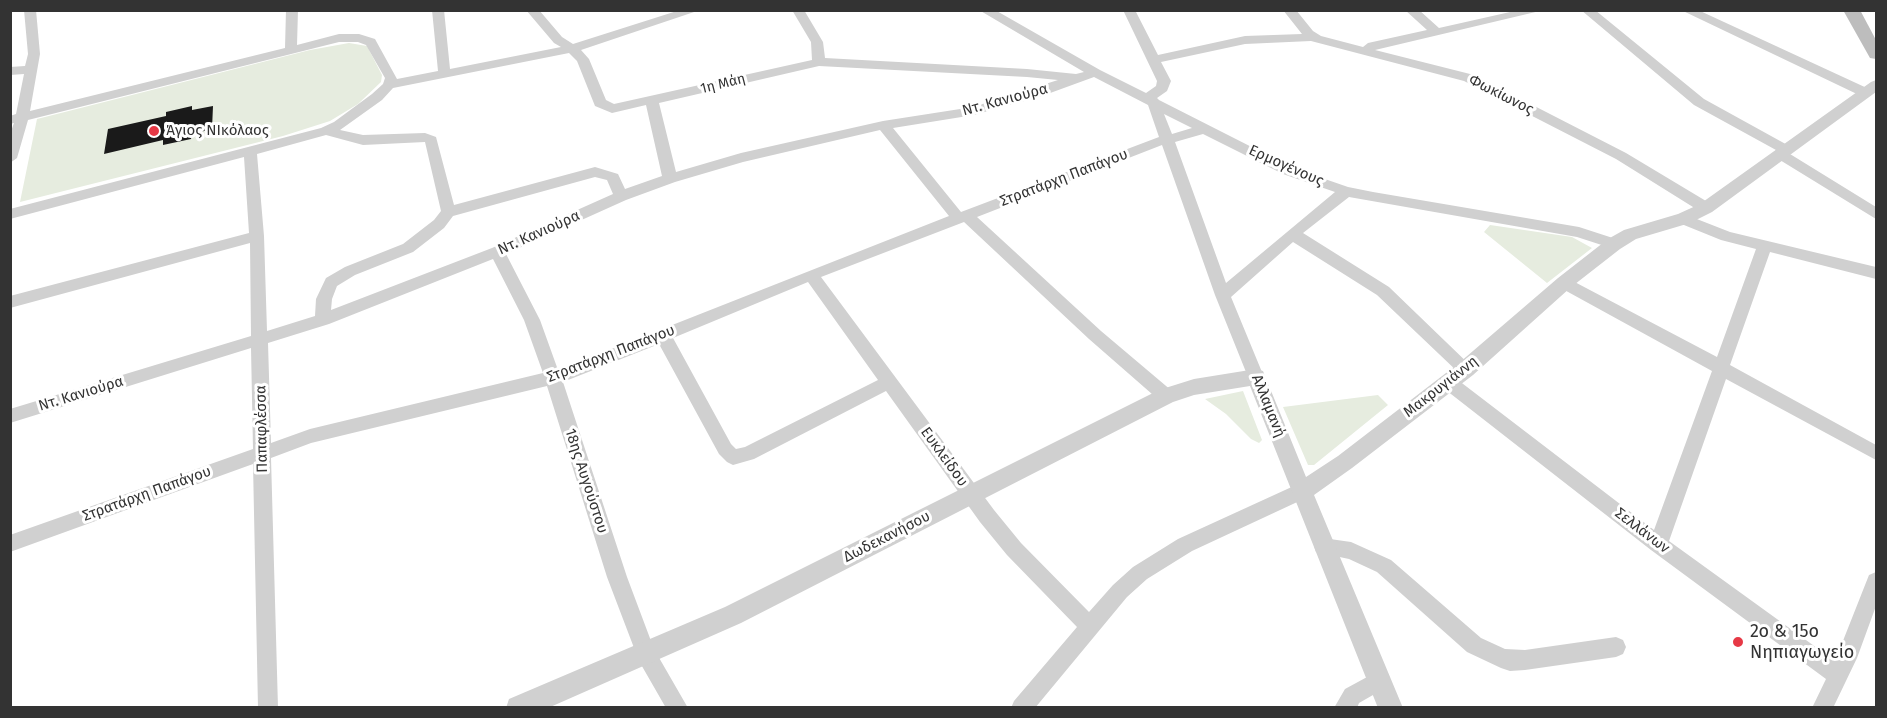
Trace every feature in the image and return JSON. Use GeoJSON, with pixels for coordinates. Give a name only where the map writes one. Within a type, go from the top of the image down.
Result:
{"type":"FeatureCollection","features":[{"type":"Feature","properties":{"kind":"main road"},"geometry":{"type":"LineString","coordinates":[[1851,10],[1876,54]]}},
{"type":"Feature","properties":{"kind":"street"},"geometry":{"type":"LineString","coordinates":[[10,158],[16,119],[32,69],[34,48],[30,10]]}},
{"type":"Feature","properties":{"kind":"street"},"geometry":{"type":"LineString","coordinates":[[291,50],[292,10]]}},
{"type":"Feature","properties":{"kind":"street"},"geometry":{"type":"LineString","coordinates":[[438,10],[440,46],[445,75]]}},
{"type":"Feature","properties":{"kind":"street"},"geometry":{"type":"LineString","coordinates":[[532,10],[558,40],[572,49]]}},
{"type":"Feature","properties":{"kind":"street"},"geometry":{"type":"LineString","coordinates":[[10,214],[326,131],[351,117],[390,85],[572,49],[669,14],[694,10]]}},
{"type":"Feature","properties":{"kind":"street"},"geometry":{"type":"LineString","coordinates":[[798,10],[817,42],[819,62]]}},
{"type":"Feature","properties":{"kind":"street","name":"Ερμογένους"},"geometry":{"type":"LineString","coordinates":[[985,10],[1095,73],[1288,171],[1346,191],[1395,202],[1579,232],[1614,244]]}},
{"type":"Feature","properties":{"kind":"street"},"geometry":{"type":"LineString","coordinates":[[1129,10],[1164,84],[1150,100]]}},
{"type":"Feature","properties":{"kind":"street"},"geometry":{"type":"LineString","coordinates":[[1289,10],[1312,37]]}},
{"type":"Feature","properties":{"kind":"street"},"geometry":{"type":"LineString","coordinates":[[1412,10],[1436,32]]}},
{"type":"Feature","properties":{"kind":"street"},"geometry":{"type":"LineString","coordinates":[[1366,51],[1372,46],[1505,14],[1538,10]]}},
{"type":"Feature","properties":{"kind":"street"},"geometry":{"type":"LineString","coordinates":[[1587,10],[1699,102],[1783,152],[1876,214]]}},
{"type":"Feature","properties":{"kind":"street"},"geometry":{"type":"LineString","coordinates":[[1687,10],[1870,88]]}},
{"type":"Feature","properties":{"kind":"street","name":"Φωκίωνος"},"geometry":{"type":"LineString","coordinates":[[1153,60],[1245,40],[1312,37],[1468,78],[1620,156],[1706,208]]}},
{"type":"Feature","properties":{"kind":"street"},"geometry":{"type":"LineString","coordinates":[[16,119],[334,39],[365,39],[375,46],[390,74],[390,85]]}},
{"type":"Feature","properties":{"kind":"street","name":"1η Μάη"},"geometry":{"type":"LineString","coordinates":[[572,49],[583,59],[598,100],[605,107],[620,109],[819,62],[1027,73],[1076,78],[1095,73]]}},
{"type":"Feature","properties":{"kind":"street"},"geometry":{"type":"LineString","coordinates":[[10,71],[32,69]]}},
{"type":"Feature","properties":{"kind":"street","name":"Ντ. Κανιούρα"},"geometry":{"type":"LineString","coordinates":[[10,416],[323,320],[497,252],[621,196],[670,179],[741,158],[883,125],[974,111],[1037,93],[1076,78]]}},
{"type":"Feature","properties":{"kind":"street","name":"Μακρυγιάννη"},"geometry":{"type":"LineString","coordinates":[[1022,708],[1124,587],[1152,564],[1210,533],[1302,491],[1337,468],[1466,369],[1564,283],[1614,244],[1638,231],[1684,219],[1706,208],[1870,88]]}},
{"type":"Feature","properties":{"kind":"street","name":"Αλλαμανή"},"geometry":{"type":"LineString","coordinates":[[1150,100],[1223,295],[1323,546],[1391,708]]}},
{"type":"Feature","properties":{"kind":"street"},"geometry":{"type":"LineString","coordinates":[[652,102],[670,179]]}},
{"type":"Feature","properties":{"kind":"street"},"geometry":{"type":"LineString","coordinates":[[883,125],[963,217],[1167,396]]}},
{"type":"Feature","properties":{"kind":"street","name":"Στρατάρχη Παπάγου"},"geometry":{"type":"LineString","coordinates":[[10,544],[262,452],[345,426],[553,378],[582,369],[811,275],[1166,139],[1207,128]]}},
{"type":"Feature","properties":{"kind":"street"},"geometry":{"type":"LineString","coordinates":[[326,131],[363,140],[429,138],[433,142],[448,212]]}},
{"type":"Feature","properties":{"kind":"street","name":"Παπαφλέσσα"},"geometry":{"type":"LineString","coordinates":[[250,151],[257,236],[268,708]]}},
{"type":"Feature","properties":{"kind":"street"},"geometry":{"type":"LineString","coordinates":[[323,320],[324,299],[331,282],[350,271],[408,248],[439,224],[448,212],[595,172],[613,177],[621,196]]}},
{"type":"Feature","properties":{"kind":"street"},"geometry":{"type":"LineString","coordinates":[[1223,295],[1292,234],[1346,191]]}},
{"type":"Feature","properties":{"kind":"street"},"geometry":{"type":"LineString","coordinates":[[1684,219],[1726,236],[1876,273]]}},
{"type":"Feature","properties":{"kind":"street"},"geometry":{"type":"LineString","coordinates":[[1292,234],[1383,291],[1466,369]]}},
{"type":"Feature","properties":{"kind":"street"},"geometry":{"type":"LineString","coordinates":[[10,302],[257,236]]}},
{"type":"Feature","properties":{"kind":"street"},"geometry":{"type":"LineString","coordinates":[[1658,544],[1765,246]]}},
{"type":"Feature","properties":{"kind":"street","name":"18ης Αυγούστου"},"geometry":{"type":"LineString","coordinates":[[497,252],[524,303],[553,378],[617,577],[646,654],[678,708]]}},
{"type":"Feature","properties":{"kind":"street","name":"Ευκλείδου"},"geometry":{"type":"LineString","coordinates":[[811,275],[1014,549],[1090,627]]}},
{"type":"Feature","properties":{"kind":"street"},"geometry":{"type":"LineString","coordinates":[[1564,283],[1876,453]]}},
{"type":"Feature","properties":{"kind":"street"},"geometry":{"type":"LineString","coordinates":[[663,335],[725,449],[733,457],[748,454],[889,382]]}},
{"type":"Feature","properties":{"kind":"street","name":"Δωδεκανήσου"},"geometry":{"type":"LineString","coordinates":[[519,708],[733,615],[1167,396],[1186,389],[1256,377]]}},
{"type":"Feature","properties":{"kind":"street","name":"Σελλάνων"},"geometry":{"type":"LineString","coordinates":[[1448,382],[1658,544],[1839,676]]}},
{"type":"Feature","properties":{"kind":"street"},"geometry":{"type":"LineString","coordinates":[[1323,546],[1351,551],[1384,566],[1474,645],[1501,658],[1510,661],[1525,660],[1616,647]]}},
{"type":"Feature","properties":{"kind":"street"},"geometry":{"type":"LineString","coordinates":[[1822,708],[1839,676],[1876,581]]}},
{"type":"Feature","properties":{"kind":"street"},"geometry":{"type":"LineString","coordinates":[[1344,708],[1352,696],[1380,680]]}},
{"type":"Feature","properties":{"kind":"shaded area"},"geometry":{"type":"Polygon","coordinates":[[[349,43],[367,46],[382,75],[381,82],[358,104],[330,121],[283,136],[20,202],[37,119],[310,50],[349,43]]]}},
{"type":"Feature","properties":{"kind":"shaded area"},"geometry":{"type":"Polygon","coordinates":[[[1490,225],[1572,237],[1592,248],[1547,283],[1484,232],[1490,225]]]}},
{"type":"Feature","properties":{"kind":"shaded area"},"geometry":{"type":"Polygon","coordinates":[[[1243,391],[1262,440],[1259,443],[1251,439],[1226,414],[1205,399],[1243,391]]]}},
{"type":"Feature","properties":{"kind":"shaded area"},"geometry":{"type":"Polygon","coordinates":[[[1378,395],[1388,405],[1314,465],[1308,465],[1283,407],[1378,395]]]}},
{"type":"Feature","properties":{"kind":"building","name":"Άγιος ΝΙκόλαος"},"geometry":{"type":"Polygon","coordinates":[[[192,106],[192,110],[213,106],[212,129],[192,134],[191,139],[163,145],[163,140],[104,154],[108,129],[166,116],[166,112],[192,106]]]}},
{"type":"Feature","properties":{"kind":"place","name":"Άγιος ΝΙκόλαος"},"geometry":{"type":"Point","coordinates":[154,131]}},
{"type":"Feature","properties":{"kind":"place","name":"2ο & 15ο Νηπιαγωγείο"},"geometry":{"type":"Point","coordinates":[1738,642]}}]}
